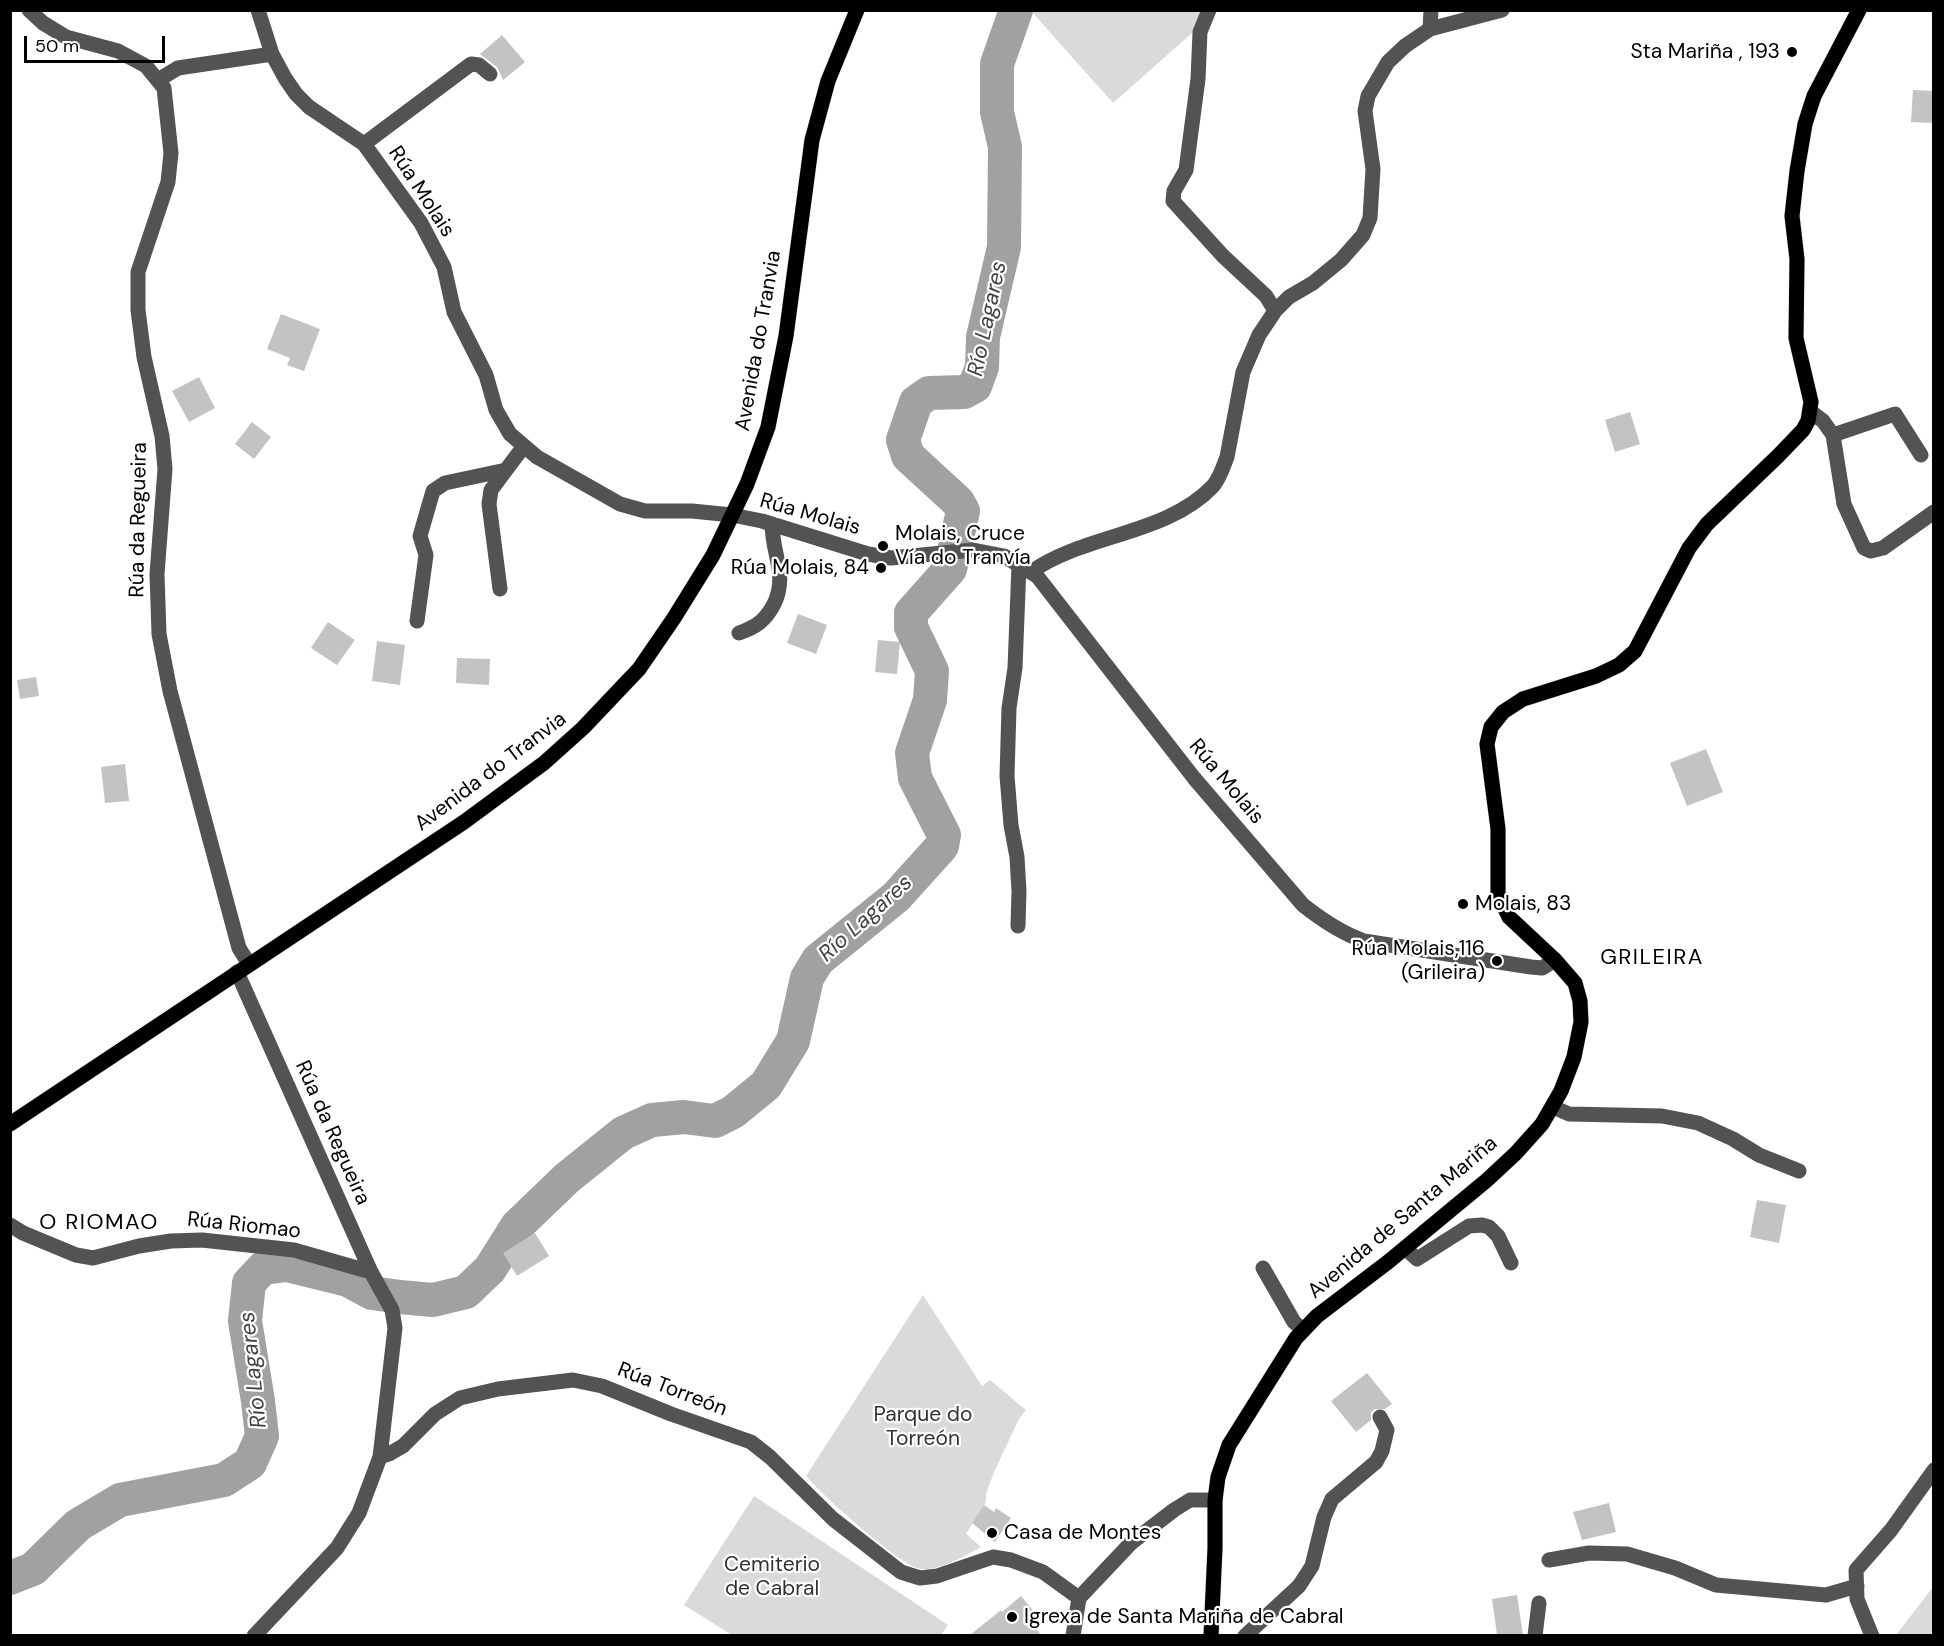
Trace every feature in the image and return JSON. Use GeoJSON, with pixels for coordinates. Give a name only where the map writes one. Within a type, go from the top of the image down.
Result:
{"type":"FeatureCollection","features":[{"type":"Feature","properties":{"kind":"main road","name":"Avenida do Tranvia"},"geometry":{"type":"LineString","coordinates":[[10,1124],[464,822],[544,763],[583,728],[639,669],[663,635],[712,555],[747,484],[768,427],[786,336],[812,140],[828,81],[857,10]]}},
{"type":"Feature","properties":{"kind":"main road"},"geometry":{"type":"LineString","coordinates":[[1810,411],[1811,402],[1796,338],[1797,259],[1792,216],[1797,171],[1805,124],[1814,96],[1859,10]]}},
{"type":"Feature","properties":{"kind":"main road","name":"Avenida de Santa Mariña"},"geometry":{"type":"LineString","coordinates":[[1211,1635],[1215,1500],[1218,1477],[1229,1445],[1296,1338],[1317,1316],[1405,1248],[1494,1173],[1535,1131],[1553,1107],[1574,1057],[1581,1022],[1580,1001],[1575,983],[1555,960],[1509,917],[1498,894],[1498,830],[1487,744],[1491,727],[1503,712],[1523,699],[1596,676],[1619,665],[1635,651],[1689,548],[1707,524],[1803,430],[1808,422],[1810,411]]}},
{"type":"Feature","properties":{"kind":"street"},"geometry":{"type":"LineString","coordinates":[[29,10],[43,23],[66,37],[118,51],[146,66],[158,80],[178,68],[272,54]]}},
{"type":"Feature","properties":{"kind":"street","name":"Rúa Molais"},"geometry":{"type":"LineString","coordinates":[[258,10],[272,54],[285,78],[302,100],[364,144],[421,223],[444,267],[454,312],[486,375],[496,410],[510,434],[537,458],[620,504],[645,511],[692,511],[732,515],[772,524],[868,554],[891,558],[973,550],[1004,556],[1037,576],[1202,787],[1303,905],[1324,921],[1364,941],[1531,967],[1542,968],[1555,960]]}},
{"type":"Feature","properties":{"kind":"street"},"geometry":{"type":"LineString","coordinates":[[1209,10],[1200,33],[1198,79],[1186,170],[1174,191],[1173,201],[1223,256],[1266,296],[1275,311]]}},
{"type":"Feature","properties":{"kind":"street"},"geometry":{"type":"LineString","coordinates":[[1430,29],[1431,10]]}},
{"type":"Feature","properties":{"kind":"street"},"geometry":{"type":"LineString","coordinates":[[1018,926],[1017,857],[1011,825],[1007,776],[1009,708],[1025,568],[1044,563],[1082,546],[1141,529],[1185,507],[1214,485],[1227,458],[1243,372],[1259,335],[1275,311],[1289,297],[1313,283],[1341,260],[1363,235],[1370,218],[1373,169],[1365,111],[1368,96],[1388,63],[1406,46],[1430,29],[1502,10]]}},
{"type":"Feature","properties":{"kind":"street"},"geometry":{"type":"LineString","coordinates":[[364,144],[471,64],[479,65],[490,74]]}},
{"type":"Feature","properties":{"kind":"street","name":"Rúa da Regueira"},"geometry":{"type":"LineString","coordinates":[[158,80],[164,88],[171,153],[168,182],[138,272],[138,310],[144,357],[162,436],[165,469],[157,574],[159,634],[170,691],[243,968],[371,1272],[392,1310],[395,1328],[380,1457]]}},
{"type":"Feature","properties":{"kind":"street"},"geometry":{"type":"LineString","coordinates":[[1810,411],[1823,421],[1833,435],[1844,504],[1864,548],[1871,551],[1883,548],[1934,512]]}},
{"type":"Feature","properties":{"kind":"street"},"geometry":{"type":"LineString","coordinates":[[1833,435],[1895,414],[1921,454]]}},
{"type":"Feature","properties":{"kind":"street"},"geometry":{"type":"LineString","coordinates":[[500,589],[489,504],[491,490],[524,446]]}},
{"type":"Feature","properties":{"kind":"street"},"geometry":{"type":"LineString","coordinates":[[417,621],[426,555],[420,536],[434,491],[446,483],[506,470]]}},
{"type":"Feature","properties":{"kind":"street"},"geometry":{"type":"LineString","coordinates":[[739,633],[761,623],[779,593],[780,574],[772,537],[772,524]]}},
{"type":"Feature","properties":{"kind":"street"},"geometry":{"type":"LineString","coordinates":[[1553,1107],[1569,1114],[1662,1116],[1698,1123],[1733,1139],[1759,1155],[1799,1171]]}},
{"type":"Feature","properties":{"kind":"street","name":"Rúa Riomao"},"geometry":{"type":"LineString","coordinates":[[10,1225],[23,1233],[76,1255],[93,1258],[139,1246],[171,1241],[202,1240],[294,1250],[371,1272]]}},
{"type":"Feature","properties":{"kind":"street"},"geometry":{"type":"LineString","coordinates":[[1405,1248],[1417,1259],[1469,1226],[1482,1225],[1489,1227],[1498,1236],[1511,1263]]}},
{"type":"Feature","properties":{"kind":"street"},"geometry":{"type":"LineString","coordinates":[[1263,1268],[1294,1322],[1303,1330]]}},
{"type":"Feature","properties":{"kind":"street","name":"Rúa Torreón"},"geometry":{"type":"LineString","coordinates":[[380,1457],[403,1446],[435,1414],[459,1398],[498,1389],[573,1380],[602,1386],[671,1414],[751,1442],[770,1457],[833,1519],[901,1572],[920,1578],[937,1576],[993,1557],[1011,1560],[1043,1572],[1079,1598]]}},
{"type":"Feature","properties":{"kind":"street"},"geometry":{"type":"LineString","coordinates":[[1245,1635],[1299,1586],[1312,1566],[1324,1516],[1332,1499],[1376,1462],[1382,1451],[1387,1430],[1380,1417]]}},
{"type":"Feature","properties":{"kind":"street"},"geometry":{"type":"LineString","coordinates":[[254,1635],[337,1548],[359,1513],[380,1457]]}},
{"type":"Feature","properties":{"kind":"street"},"geometry":{"type":"LineString","coordinates":[[1872,1635],[1857,1599],[1856,1570],[1891,1530],[1934,1470]]}},
{"type":"Feature","properties":{"kind":"street"},"geometry":{"type":"LineString","coordinates":[[1073,1635],[1079,1598],[1131,1543],[1190,1500],[1215,1500]]}},
{"type":"Feature","properties":{"kind":"street"},"geometry":{"type":"LineString","coordinates":[[1549,1560],[1589,1553],[1627,1554],[1675,1568],[1716,1585],[1826,1595],[1857,1586]]}},
{"type":"Feature","properties":{"kind":"street"},"geometry":{"type":"LineString","coordinates":[[1535,1635],[1539,1603]]}},
{"type":"Feature","properties":{"kind":"green space"},"geometry":{"type":"Polygon","coordinates":[[[1031,11],[1217,11],[1113,103],[1031,11]]]}},
{"type":"Feature","properties":{"kind":"green space","name":"Parque do Torreón"},"geometry":{"type":"Polygon","coordinates":[[[923,1295],[982,1386],[990,1380],[1026,1410],[1019,1419],[994,1472],[986,1494],[986,1502],[966,1534],[981,1547],[945,1565],[929,1569],[911,1565],[897,1556],[844,1513],[806,1476],[923,1295]]]}},
{"type":"Feature","properties":{"kind":"green space","name":"Cemiterio de Cabral"},"geometry":{"type":"Polygon","coordinates":[[[754,1496],[948,1625],[941,1635],[732,1635],[684,1605],[754,1496]]]}},
{"type":"Feature","properties":{"kind":"green space"},"geometry":{"type":"Polygon","coordinates":[[[1933,1587],[1933,1635],[1896,1635],[1933,1587]]]}},
{"type":"Feature","properties":{"kind":"building"},"geometry":{"type":"Polygon","coordinates":[[[502,35],[525,62],[503,80],[497,67],[480,54],[502,35]]]}},
{"type":"Feature","properties":{"kind":"building"},"geometry":{"type":"Polygon","coordinates":[[[1913,90],[1934,91],[1934,123],[1911,122],[1913,90]]]}},
{"type":"Feature","properties":{"kind":"building"},"geometry":{"type":"Polygon","coordinates":[[[281,314],[320,329],[304,371],[287,365],[290,358],[267,349],[281,314]]]}},
{"type":"Feature","properties":{"kind":"building"},"geometry":{"type":"Polygon","coordinates":[[[199,377],[215,408],[189,422],[172,391],[199,377]]]}},
{"type":"Feature","properties":{"kind":"building"},"geometry":{"type":"Polygon","coordinates":[[[1630,412],[1640,444],[1615,452],[1605,420],[1630,412]]]}},
{"type":"Feature","properties":{"kind":"building"},"geometry":{"type":"Polygon","coordinates":[[[252,422],[271,437],[254,459],[235,444],[252,422]]]}},
{"type":"Feature","properties":{"kind":"building"},"geometry":{"type":"Polygon","coordinates":[[[798,614],[827,625],[816,654],[787,643],[798,614]]]}},
{"type":"Feature","properties":{"kind":"building"},"geometry":{"type":"Polygon","coordinates":[[[328,622],[355,640],[337,665],[311,648],[328,622]]]}},
{"type":"Feature","properties":{"kind":"building"},"geometry":{"type":"Polygon","coordinates":[[[878,640],[900,642],[897,674],[875,672],[878,640]]]}},
{"type":"Feature","properties":{"kind":"building"},"geometry":{"type":"Polygon","coordinates":[[[377,641],[405,645],[400,685],[372,681],[377,641]]]}},
{"type":"Feature","properties":{"kind":"building"},"geometry":{"type":"Polygon","coordinates":[[[457,658],[490,659],[489,685],[456,683],[457,658]]]}},
{"type":"Feature","properties":{"kind":"building"},"geometry":{"type":"Polygon","coordinates":[[[36,677],[39,696],[20,699],[17,680],[36,677]]]}},
{"type":"Feature","properties":{"kind":"building"},"geometry":{"type":"Polygon","coordinates":[[[1706,749],[1723,792],[1687,806],[1670,763],[1706,749]]]}},
{"type":"Feature","properties":{"kind":"building"},"geometry":{"type":"Polygon","coordinates":[[[125,764],[129,801],[105,803],[101,767],[125,764]]]}},
{"type":"Feature","properties":{"kind":"building"},"geometry":{"type":"Polygon","coordinates":[[[1757,1200],[1786,1205],[1779,1243],[1750,1237],[1757,1200]]]}},
{"type":"Feature","properties":{"kind":"building"},"geometry":{"type":"Polygon","coordinates":[[[535,1233],[549,1256],[517,1276],[503,1253],[535,1233]]]}},
{"type":"Feature","properties":{"kind":"building"},"geometry":{"type":"Polygon","coordinates":[[[1367,1373],[1392,1404],[1385,1409],[1375,1409],[1371,1412],[1371,1420],[1356,1432],[1331,1401],[1367,1373]]]}},
{"type":"Feature","properties":{"kind":"building"},"geometry":{"type":"Polygon","coordinates":[[[1609,1503],[1616,1532],[1582,1540],[1573,1512],[1609,1503]]]}},
{"type":"Feature","properties":{"kind":"building","name":"Casa de Montes"},"geometry":{"type":"Polygon","coordinates":[[[984,1505],[994,1512],[996,1508],[1011,1518],[995,1542],[972,1523],[984,1505]]]}},
{"type":"Feature","properties":{"kind":"building"},"geometry":{"type":"Polygon","coordinates":[[[1517,1595],[1523,1635],[1497,1635],[1492,1599],[1517,1595]]]}},
{"type":"Feature","properties":{"kind":"building","name":"Igrexa de Santa Mariña de Cabral"},"geometry":{"type":"Polygon","coordinates":[[[1021,1596],[1036,1614],[1029,1621],[1041,1635],[970,1635],[1001,1610],[1002,1612],[1021,1596]]]}},
{"type":"Feature","properties":{"kind":"waterway","name":"Río Lagares"},"geometry":{"type":"LineString","coordinates":[[10,1578],[33,1569],[78,1525],[120,1500],[224,1480],[250,1463],[262,1436],[245,1321],[249,1283],[263,1268],[287,1265],[348,1280],[372,1293],[400,1297],[433,1300],[466,1292],[490,1269],[517,1226],[567,1178],[623,1133],[652,1120],[684,1117],[715,1121],[733,1112],[766,1085],[793,1041],[807,978],[818,960],[896,897],[942,846],[944,835],[915,778],[912,753],[930,700],[932,671],[911,627],[911,613],[950,569],[963,511],[958,502],[908,456],[903,440],[916,402],[929,393],[964,392],[975,386],[982,367],[983,337],[1004,247],[1005,147],[997,112],[997,64],[1016,10]]}},
{"type":"Feature","properties":{"kind":"place","name":"Sta Mariña , 193"},"geometry":{"type":"Point","coordinates":[1792,52]}},
{"type":"Feature","properties":{"kind":"place","name":"Molais, Cruce Vía do Tranvía"},"geometry":{"type":"Point","coordinates":[883,546]}},
{"type":"Feature","properties":{"kind":"place","name":"Rúa Molais, 84"},"geometry":{"type":"Point","coordinates":[881,568]}},
{"type":"Feature","properties":{"kind":"place","name":"Molais, 83"},"geometry":{"type":"Point","coordinates":[1463,904]}},
{"type":"Feature","properties":{"kind":"place","name":"Rúa Molais,116 (Grileira)"},"geometry":{"type":"Point","coordinates":[1497,961]}},
{"type":"Feature","properties":{"kind":"place","name":"Casa de Montes"},"geometry":{"type":"Point","coordinates":[992,1533]}},
{"type":"Feature","properties":{"kind":"place","name":"Igrexa de Santa Mariña de Cabral"},"geometry":{"type":"Point","coordinates":[1012,1617]}},
{"type":"Feature","properties":{"kind":"district","name":"GRILEIRA"},"geometry":{"type":"Point","coordinates":[1652,958]}},
{"type":"Feature","properties":{"kind":"district","name":"O RIOMAO"},"geometry":{"type":"Point","coordinates":[99,1223]}}]}
